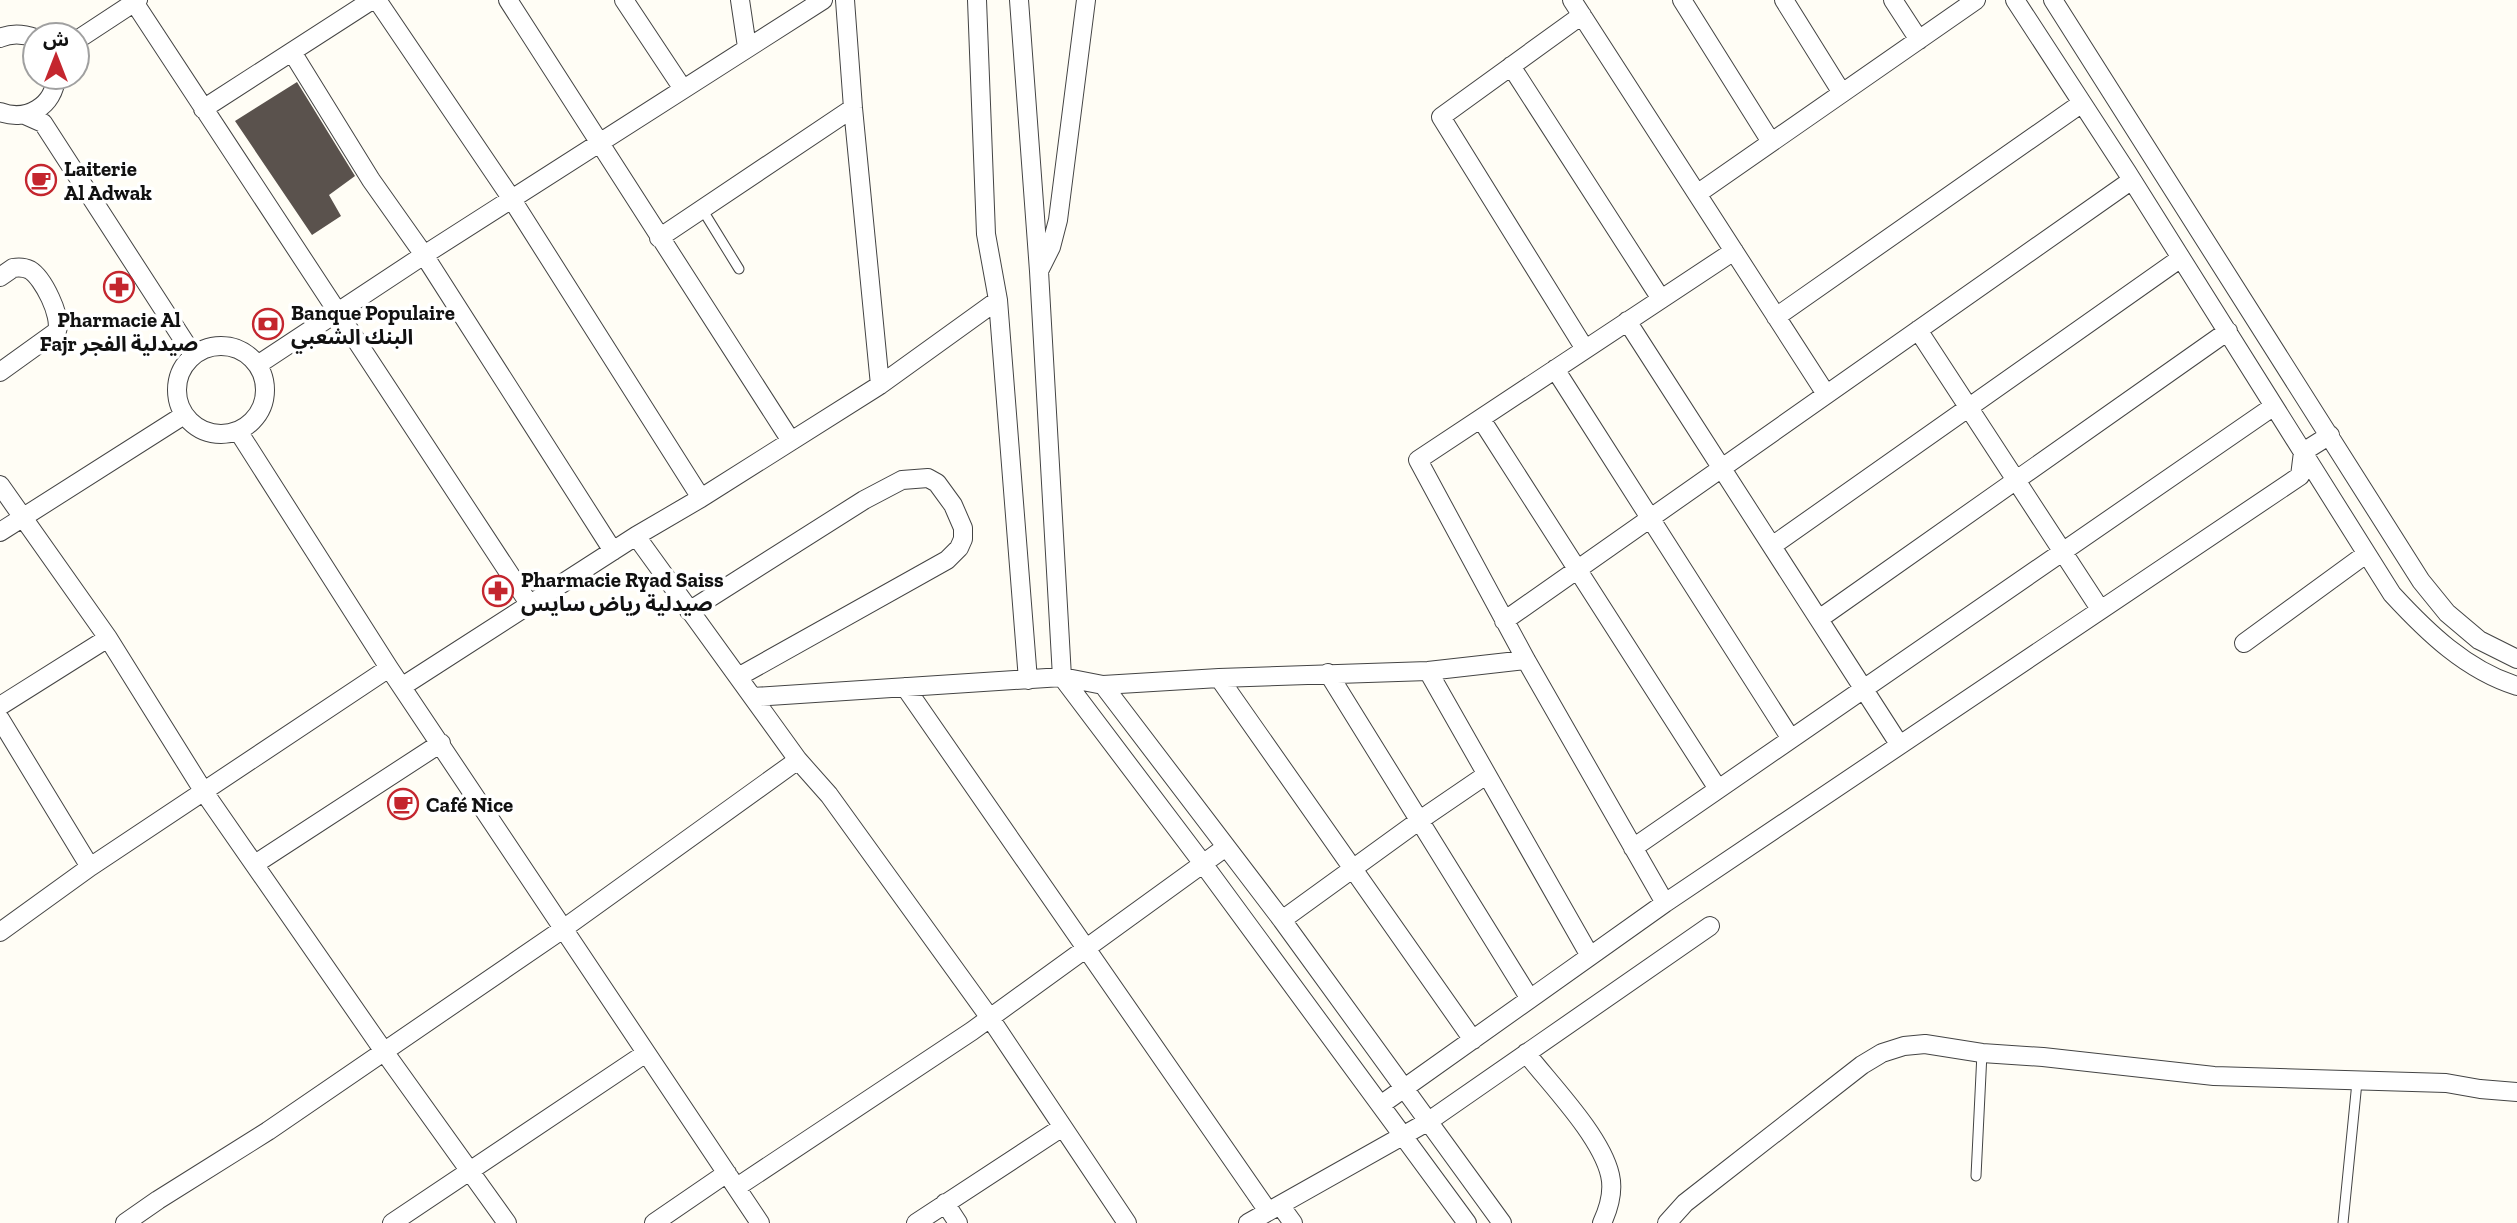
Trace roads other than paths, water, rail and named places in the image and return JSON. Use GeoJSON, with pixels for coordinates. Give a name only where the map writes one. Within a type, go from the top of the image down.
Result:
{"type":"FeatureCollection","features":[{"type":"Feature","properties":{"kind":"street"},"geometry":{"type":"LineString","coordinates":[[203,109],[374,0],[511,198],[701,498]]}},
{"type":"Feature","properties":{"kind":"street"},"geometry":{"type":"LineString","coordinates":[[508,0],[791,441]]}},
{"type":"Feature","properties":{"kind":"street"},"geometry":{"type":"LineString","coordinates":[[624,0],[683,89]]}},
{"type":"Feature","properties":{"kind":"street"},"geometry":{"type":"LineString","coordinates":[[740,0],[747,47]]}},
{"type":"Feature","properties":{"kind":"street"},"geometry":{"type":"LineString","coordinates":[[259,364],[424,254],[823,0]]}},
{"type":"Feature","properties":{"kind":"street"},"geometry":{"type":"LineString","coordinates":[[845,0],[880,385]]}},
{"type":"Feature","properties":{"kind":"street"},"geometry":{"type":"LineString","coordinates":[[977,0],[986,234],[998,300],[1028,680]]}},
{"type":"Feature","properties":{"kind":"street"},"geometry":{"type":"LineString","coordinates":[[1019,0],[1039,271],[1062,677],[1468,1223]]}},
{"type":"Feature","properties":{"kind":"street"},"geometry":{"type":"LineString","coordinates":[[1039,271],[1051,247],[1058,220],[1086,0]]}},
{"type":"Feature","properties":{"kind":"street"},"geometry":{"type":"LineString","coordinates":[[1572,0],[1826,394]]}},
{"type":"Feature","properties":{"kind":"street"},"geometry":{"type":"LineString","coordinates":[[1682,0],[1771,142]]}},
{"type":"Feature","properties":{"kind":"street"},"geometry":{"type":"LineString","coordinates":[[1784,0],[1842,93]]}},
{"type":"Feature","properties":{"kind":"street"},"geometry":{"type":"LineString","coordinates":[[1893,0],[1919,40]]}},
{"type":"Feature","properties":{"kind":"street"},"geometry":{"type":"LineString","coordinates":[[1697,194],[1976,0]]}},
{"type":"Feature","properties":{"kind":"street"},"geometry":{"type":"LineString","coordinates":[[2015,0],[2182,258],[2392,594],[2423,627],[2462,659],[2517,687]]}},
{"type":"Feature","properties":{"kind":"street"},"geometry":{"type":"LineString","coordinates":[[2053,0],[2421,581],[2447,613],[2479,640],[2517,659]]}},
{"type":"Feature","properties":{"kind":"street"},"geometry":{"type":"LineString","coordinates":[[91,31],[136,1],[203,109],[530,605]]}},
{"type":"Feature","properties":{"kind":"street"},"geometry":{"type":"LineString","coordinates":[[1582,16],[1441,117],[1586,349]]}},
{"type":"Feature","properties":{"kind":"street"},"geometry":{"type":"LineString","coordinates":[[0,38],[21,35]]}},
{"type":"Feature","properties":{"kind":"street"},"geometry":{"type":"LineString","coordinates":[[292,52],[371,180],[424,254],[613,551]]}},
{"type":"Feature","properties":{"kind":"street"},"geometry":{"type":"LineString","coordinates":[[1511,66],[1661,299]]}},
{"type":"Feature","properties":{"kind":"street"},"geometry":{"type":"LineString","coordinates":[[0,112],[10,116],[36,111],[52,96],[53,91]]}},
{"type":"Feature","properties":{"kind":"street"},"geometry":{"type":"LineString","coordinates":[[43,123],[46,102]]}},
{"type":"Feature","properties":{"kind":"street"},"geometry":{"type":"LineString","coordinates":[[1776,317],[2082,103]]}},
{"type":"Feature","properties":{"kind":"street"},"geometry":{"type":"LineString","coordinates":[[659,238],[853,108]]}},
{"type":"Feature","properties":{"kind":"street"},"geometry":{"type":"LineString","coordinates":[[25,115],[43,123],[194,355]]}},
{"type":"Feature","properties":{"kind":"street"},"geometry":{"type":"LineString","coordinates":[[1504,621],[2132,180]]}},
{"type":"Feature","properties":{"kind":"street"},"geometry":{"type":"LineString","coordinates":[[1665,903],[1504,621],[1418,460],[1734,251]]}},
{"type":"Feature","properties":{"kind":"street"},"geometry":{"type":"LineString","coordinates":[[1772,546],[2182,258]]}},
{"type":"Feature","properties":{"kind":"street"},"geometry":{"type":"LineString","coordinates":[[0,277],[13,268],[29,270],[40,281],[52,302],[59,324],[57,331],[0,372]]}},
{"type":"Feature","properties":{"kind":"street"},"geometry":{"type":"LineString","coordinates":[[403,686],[636,536],[880,385],[998,300]]}},
{"type":"Feature","properties":{"kind":"street"},"geometry":{"type":"LineString","coordinates":[[1627,321],[1899,744]]}},
{"type":"Feature","properties":{"kind":"street"},"geometry":{"type":"LineString","coordinates":[[1918,330],[2100,609]]}},
{"type":"Feature","properties":{"kind":"street"},"geometry":{"type":"LineString","coordinates":[[1819,619],[2228,331]]}},
{"type":"Feature","properties":{"kind":"street"},"geometry":{"type":"LineString","coordinates":[[225,346],[241,350],[259,364],[266,392],[262,408],[253,422],[238,431],[223,435],[208,433],[195,426],[184,415],[177,400],[177,383],[182,367],[194,355],[209,347],[225,346]]}},
{"type":"Feature","properties":{"kind":"street"},"geometry":{"type":"LineString","coordinates":[[1555,369],[1791,739]]}},
{"type":"Feature","properties":{"kind":"street"},"geometry":{"type":"LineString","coordinates":[[1633,848],[2274,405]]}},
{"type":"Feature","properties":{"kind":"street"},"geometry":{"type":"LineString","coordinates":[[0,532],[184,415]]}},
{"type":"Feature","properties":{"kind":"street"},"geometry":{"type":"LineString","coordinates":[[1480,419],[1718,789]]}},
{"type":"Feature","properties":{"kind":"street"},"geometry":{"type":"LineString","coordinates":[[238,431],[389,668],[760,1223]]}},
{"type":"Feature","properties":{"kind":"street"},"geometry":{"type":"LineString","coordinates":[[1382,1104],[1665,903],[2300,476],[2304,452],[2330,435]]}},
{"type":"Feature","properties":{"kind":"street"},"geometry":{"type":"LineString","coordinates":[[2300,476],[2323,482],[2349,466]]}},
{"type":"Feature","properties":{"kind":"street"},"geometry":{"type":"LineString","coordinates":[[689,611],[864,500],[902,480],[928,478],[937,483],[947,495],[963,528],[963,539],[959,548],[947,560],[738,677]]}},
{"type":"Feature","properties":{"kind":"street"},"geometry":{"type":"LineString","coordinates":[[0,485],[108,638],[204,792],[507,1223]]}},
{"type":"Feature","properties":{"kind":"street"},"geometry":{"type":"LineString","coordinates":[[636,536],[798,760],[829,795],[990,1018],[1126,1223]]}},
{"type":"Feature","properties":{"kind":"street"},"geometry":{"type":"LineString","coordinates":[[2244,643],[2366,554]]}},
{"type":"Feature","properties":{"kind":"street"},"geometry":{"type":"LineString","coordinates":[[0,706],[108,638]]}},
{"type":"Feature","properties":{"kind":"street"},"geometry":{"type":"LineString","coordinates":[[753,696],[1062,677],[1103,685],[1328,673],[1428,671],[1526,660]]}},
{"type":"Feature","properties":{"kind":"street"},"geometry":{"type":"LineString","coordinates":[[0,932],[90,867],[389,668]]}},
{"type":"Feature","properties":{"kind":"street"},"geometry":{"type":"LineString","coordinates":[[1428,671],[1590,956]]}},
{"type":"Feature","properties":{"kind":"street"},"geometry":{"type":"LineString","coordinates":[[1328,673],[1530,999]]}},
{"type":"Feature","properties":{"kind":"street"},"geometry":{"type":"LineString","coordinates":[[1219,678],[1474,1040]]}},
{"type":"Feature","properties":{"kind":"street"},"geometry":{"type":"LineString","coordinates":[[1103,685],[1282,920],[1502,1223]]}},
{"type":"Feature","properties":{"kind":"street"},"geometry":{"type":"LineString","coordinates":[[905,687],[1086,947],[1274,1208],[1293,1223]]}},
{"type":"Feature","properties":{"kind":"street"},"geometry":{"type":"LineString","coordinates":[[0,719],[90,867]]}},
{"type":"Feature","properties":{"kind":"street"},"geometry":{"type":"LineString","coordinates":[[255,864],[441,743]]}},
{"type":"Feature","properties":{"kind":"street"},"geometry":{"type":"LineString","coordinates":[[125,1223],[268,1131],[563,929],[798,760]]}},
{"type":"Feature","properties":{"kind":"street"},"geometry":{"type":"LineString","coordinates":[[1282,920],[1486,775]]}},
{"type":"Feature","properties":{"kind":"street"},"geometry":{"type":"LineString","coordinates":[[654,1223],[732,1180],[990,1018],[1226,847]]}},
{"type":"Feature","properties":{"kind":"street"},"geometry":{"type":"LineString","coordinates":[[1248,1223],[1429,1121],[1710,926]]}},
{"type":"Feature","properties":{"kind":"street"},"geometry":{"type":"LineString","coordinates":[[1667,1223],[1685,1203],[1861,1065],[1904,1046],[1925,1044],[1982,1053],[2214,1076],[2446,1083],[2480,1090],[2517,1092]]}},
{"type":"Feature","properties":{"kind":"street"},"geometry":{"type":"LineString","coordinates":[[392,1223],[646,1053]]}},
{"type":"Feature","properties":{"kind":"street"},"geometry":{"type":"LineString","coordinates":[[1526,1054],[1589,1133],[1604,1159],[1610,1176],[1611,1191],[1609,1207],[1602,1223]]}},
{"type":"Feature","properties":{"kind":"street"},"geometry":{"type":"LineString","coordinates":[[916,1223],[1061,1128]]}},
{"type":"Feature","properties":{"kind":"street"},"geometry":{"type":"LineString","coordinates":[[945,1203],[958,1223]]}},
{"type":"Feature","properties":{"kind":"lane"},"geometry":{"type":"LineString","coordinates":[[702,209],[739,269]]}},
{"type":"Feature","properties":{"kind":"lane"},"geometry":{"type":"LineString","coordinates":[[1976,1175],[1982,1053]]}},
{"type":"Feature","properties":{"kind":"lane"},"geometry":{"type":"LineString","coordinates":[[2343,1223],[2357,1082]]}},
{"type":"Feature","properties":{"kind":"place","name":"Laiterie Al Adwak"},"geometry":{"type":"Point","coordinates":[41,180]}},
{"type":"Feature","properties":{"kind":"place","name":"Pharmacie Al Fajr صيدلية الفجر"},"geometry":{"type":"Point","coordinates":[119,287]}},
{"type":"Feature","properties":{"kind":"place","name":"Banque Populaire البنك الشعبي"},"geometry":{"type":"Point","coordinates":[268,324]}},
{"type":"Feature","properties":{"kind":"place","name":"Pharmacie Ryad Saiss صيدلية رياض سايس"},"geometry":{"type":"Point","coordinates":[498,591]}},
{"type":"Feature","properties":{"kind":"place","name":"Café Nice"},"geometry":{"type":"Point","coordinates":[403,804]}}]}
